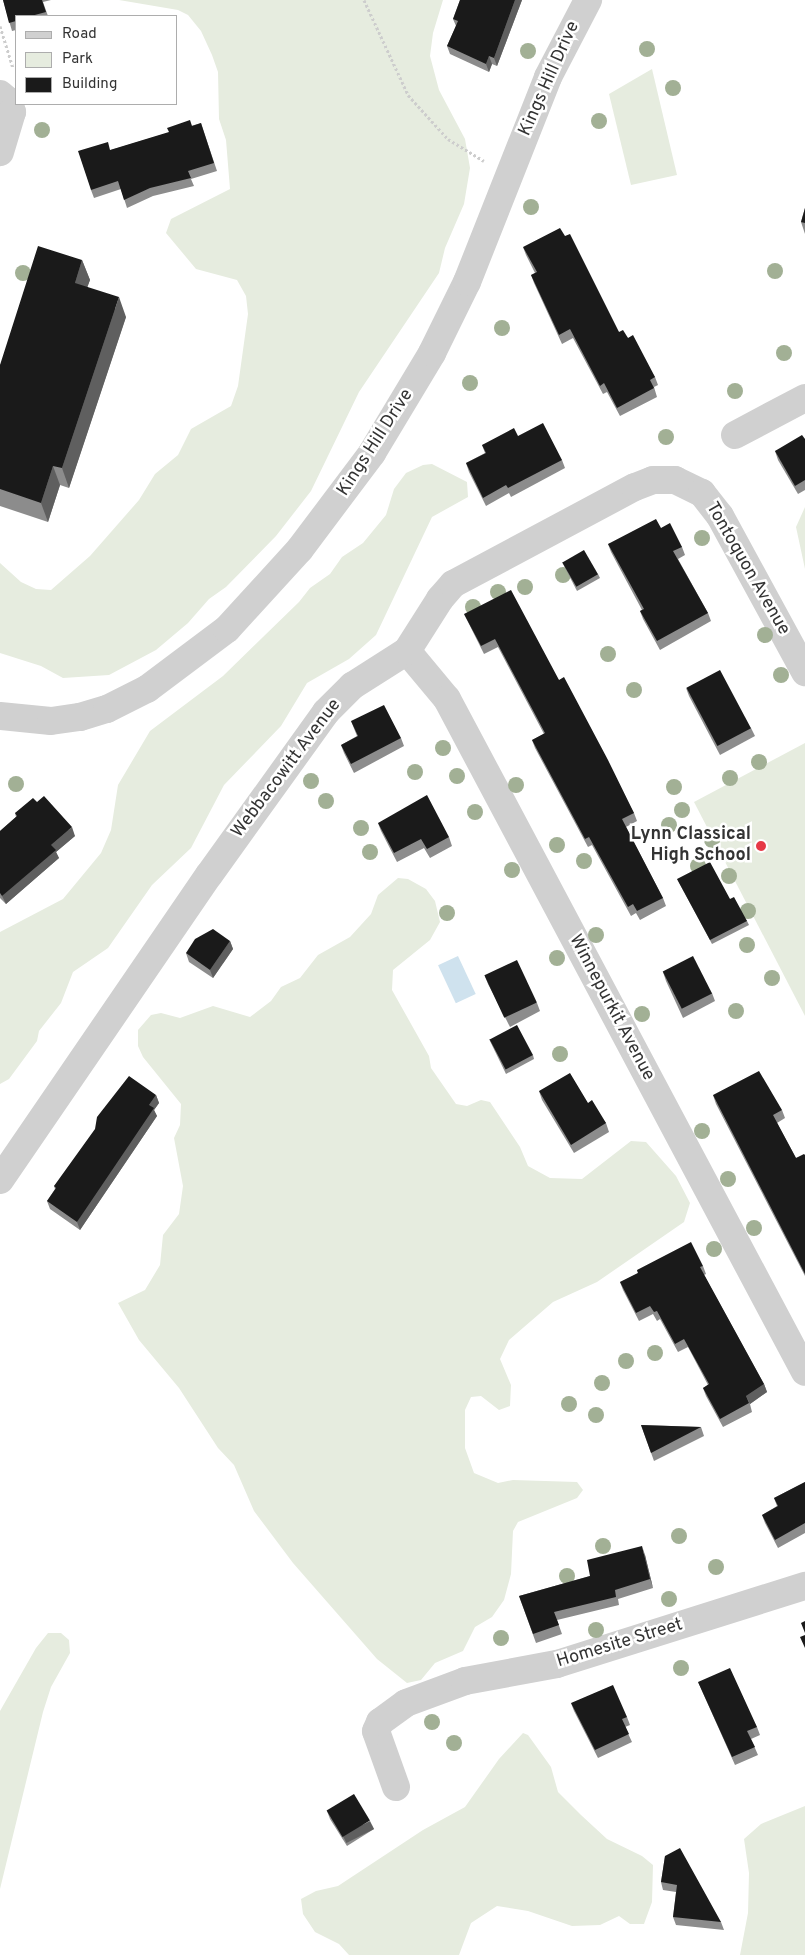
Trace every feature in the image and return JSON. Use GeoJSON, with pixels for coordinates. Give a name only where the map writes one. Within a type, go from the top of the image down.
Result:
{"type":"FeatureCollection","features":[{"type":"Feature","properties":{"kind":"street","name":"Kings Hill Drive"},"geometry":{"type":"LineString","coordinates":[[0,716],[51,721],[80,717],[107,709],[165,678],[207,647],[249,606],[332,508],[399,411],[460,297],[551,71],[588,0]]}},
{"type":"Feature","properties":{"kind":"street"},"geometry":{"type":"LineString","coordinates":[[0,152],[12,116],[10,106],[2,96]]}},
{"type":"Feature","properties":{"kind":"street"},"geometry":{"type":"LineString","coordinates":[[735,435],[805,398]]}},
{"type":"Feature","properties":{"kind":"street","name":"Webbacowitt Avenue"},"geometry":{"type":"LineString","coordinates":[[0,1180],[209,875],[326,712],[352,686],[407,651],[440,599],[453,584],[644,483],[664,479],[686,483],[702,493]]}},
{"type":"Feature","properties":{"kind":"street","name":"Tontoquon Avenue"},"geometry":{"type":"LineString","coordinates":[[702,493],[727,528],[805,672]]}},
{"type":"Feature","properties":{"kind":"street","name":"Winnepurkit Avenue"},"geometry":{"type":"LineString","coordinates":[[407,651],[447,699],[805,1372]]}},
{"type":"Feature","properties":{"kind":"street","name":"Homesite Street"},"geometry":{"type":"LineString","coordinates":[[396,1787],[376,1739],[376,1728],[397,1708],[465,1681],[557,1664],[805,1586]]}},
{"type":"Feature","properties":{"kind":"path"},"geometry":{"type":"LineString","coordinates":[[364,0],[401,84],[416,106],[436,129],[460,148],[510,173]]}},
{"type":"Feature","properties":{"kind":"path"},"geometry":{"type":"LineString","coordinates":[[0,26],[15,79],[2,96]]}},
{"type":"Feature","properties":{"kind":"green space"},"geometry":{"type":"Polygon","coordinates":[[[119,0],[443,0],[433,33],[430,56],[439,90],[465,139],[470,168],[464,204],[445,248],[439,273],[359,392],[311,491],[276,536],[226,587],[209,599],[188,623],[156,650],[109,675],[63,678],[41,666],[0,653],[0,563],[21,582],[36,589],[51,590],[90,556],[139,500],[155,474],[178,455],[191,429],[231,406],[238,386],[248,314],[246,296],[237,280],[196,269],[166,233],[171,219],[230,189],[226,140],[219,119],[218,72],[212,55],[201,31],[188,15],[178,10],[119,0]]]}},
{"type":"Feature","properties":{"kind":"green space"},"geometry":{"type":"Polygon","coordinates":[[[652,69],[677,175],[631,185],[609,94],[652,69]]]}},
{"type":"Feature","properties":{"kind":"green space"},"geometry":{"type":"Polygon","coordinates":[[[432,464],[467,482],[468,497],[432,517],[376,635],[349,659],[307,683],[281,726],[224,785],[191,848],[152,885],[108,948],[73,972],[61,1003],[39,1031],[37,1041],[9,1079],[0,1084],[0,932],[63,899],[101,853],[111,830],[118,785],[150,731],[223,676],[299,602],[310,588],[330,574],[342,557],[363,543],[386,515],[394,489],[406,473],[423,465],[432,464]]]}},
{"type":"Feature","properties":{"kind":"green space"},"geometry":{"type":"Polygon","coordinates":[[[805,507],[805,569],[796,527],[805,507]]]}},
{"type":"Feature","properties":{"kind":"green space","name":"Lynn Classical High School"},"geometry":{"type":"Polygon","coordinates":[[[805,743],[805,1016],[694,802],[805,743]]]}},
{"type":"Feature","properties":{"kind":"green space"},"geometry":{"type":"Polygon","coordinates":[[[398,878],[408,879],[426,889],[435,901],[440,922],[430,940],[393,970],[392,990],[429,1056],[431,1068],[456,1104],[467,1106],[481,1100],[490,1102],[520,1147],[528,1166],[550,1178],[582,1179],[631,1141],[646,1142],[676,1176],[690,1203],[684,1222],[597,1282],[553,1302],[509,1340],[500,1359],[511,1385],[510,1406],[499,1410],[481,1396],[471,1397],[465,1410],[465,1448],[474,1473],[498,1483],[513,1480],[577,1482],[583,1490],[577,1498],[518,1522],[513,1531],[511,1574],[504,1600],[492,1617],[475,1627],[463,1651],[435,1663],[421,1680],[407,1683],[377,1659],[293,1563],[254,1511],[234,1465],[218,1448],[179,1388],[139,1340],[118,1303],[145,1290],[160,1265],[163,1235],[179,1214],[183,1186],[174,1138],[180,1125],[181,1104],[143,1057],[138,1046],[138,1030],[151,1015],[161,1013],[180,1018],[213,1006],[250,1017],[271,1001],[281,987],[300,978],[318,955],[350,937],[371,914],[378,895],[398,878]]]}},
{"type":"Feature","properties":{"kind":"green space"},"geometry":{"type":"Polygon","coordinates":[[[48,1633],[61,1633],[69,1640],[70,1653],[51,1687],[43,1712],[0,1889],[0,1711],[36,1648],[48,1633]]]}},
{"type":"Feature","properties":{"kind":"green space"},"geometry":{"type":"Polygon","coordinates":[[[523,1733],[528,1735],[551,1767],[558,1792],[607,1839],[642,1856],[653,1865],[652,1902],[644,1924],[630,1924],[619,1916],[600,1925],[572,1926],[528,1911],[497,1906],[471,1923],[459,1955],[349,1955],[339,1944],[315,1932],[303,1914],[301,1899],[316,1891],[338,1886],[423,1830],[465,1807],[499,1759],[523,1733]]]}},
{"type":"Feature","properties":{"kind":"green space"},"geometry":{"type":"Polygon","coordinates":[[[805,1806],[805,1955],[740,1955],[748,1913],[749,1873],[744,1839],[761,1824],[805,1806]]]}},
{"type":"Feature","properties":{"kind":"water"},"geometry":{"type":"Polygon","coordinates":[[[458,956],[476,994],[456,1003],[438,965],[458,956]]]}},
{"type":"Feature","properties":{"kind":"building"},"geometry":{"type":"Polygon","coordinates":[[[3,0],[42,0],[46,12],[35,15],[15,15],[15,21],[9,23],[3,0]]]}},
{"type":"Feature","properties":{"kind":"building"},"geometry":{"type":"Polygon","coordinates":[[[460,0],[515,0],[494,58],[489,56],[486,64],[447,46],[458,21],[453,19],[460,0]]]}},
{"type":"Feature","properties":{"kind":"building"},"geometry":{"type":"Polygon","coordinates":[[[190,120],[192,126],[201,123],[214,163],[188,171],[191,178],[150,188],[124,200],[118,181],[91,190],[78,151],[108,142],[110,150],[169,132],[167,128],[190,120]]]}},
{"type":"Feature","properties":{"kind":"building"},"geometry":{"type":"Polygon","coordinates":[[[805,208],[805,223],[801,222],[805,208]]]}},
{"type":"Feature","properties":{"kind":"building"},"geometry":{"type":"Polygon","coordinates":[[[560,228],[565,236],[570,234],[619,332],[623,330],[628,338],[633,335],[655,377],[650,380],[654,388],[617,408],[604,383],[600,386],[570,329],[559,335],[531,275],[537,272],[523,247],[560,228]]]}},
{"type":"Feature","properties":{"kind":"building"},"geometry":{"type":"Polygon","coordinates":[[[38,246],[82,260],[75,283],[119,297],[62,468],[53,466],[41,503],[0,489],[0,365],[38,246]]]}},
{"type":"Feature","properties":{"kind":"building"},"geometry":{"type":"Polygon","coordinates":[[[543,423],[562,460],[508,488],[506,485],[483,498],[466,463],[486,453],[482,445],[514,428],[518,436],[543,423]]]}},
{"type":"Feature","properties":{"kind":"building"},"geometry":{"type":"Polygon","coordinates":[[[802,435],[805,439],[805,480],[795,486],[775,451],[802,435]]]}},
{"type":"Feature","properties":{"kind":"building"},"geometry":{"type":"Polygon","coordinates":[[[656,519],[661,528],[670,523],[682,547],[673,551],[708,613],[657,641],[640,611],[644,609],[608,544],[656,519]]]}},
{"type":"Feature","properties":{"kind":"building"},"geometry":{"type":"Polygon","coordinates":[[[584,550],[598,574],[576,587],[562,562],[584,550]]]}},
{"type":"Feature","properties":{"kind":"building"},"geometry":{"type":"Polygon","coordinates":[[[511,590],[559,680],[564,677],[634,813],[622,819],[663,898],[637,911],[633,904],[628,907],[589,837],[585,839],[532,740],[545,733],[495,639],[481,646],[464,614],[511,590]]]}},
{"type":"Feature","properties":{"kind":"building"},"geometry":{"type":"Polygon","coordinates":[[[720,670],[751,728],[717,746],[686,688],[720,670]]]}},
{"type":"Feature","properties":{"kind":"building"},"geometry":{"type":"Polygon","coordinates":[[[384,705],[401,738],[351,764],[341,745],[358,736],[351,721],[384,705]]]}},
{"type":"Feature","properties":{"kind":"building"},"geometry":{"type":"Polygon","coordinates":[[[427,795],[449,837],[427,849],[421,839],[394,853],[378,823],[427,795]]]}},
{"type":"Feature","properties":{"kind":"building"},"geometry":{"type":"Polygon","coordinates":[[[44,796],[72,827],[51,845],[56,850],[2,896],[0,893],[0,831],[17,816],[15,813],[33,798],[37,802],[44,796]]]}},
{"type":"Feature","properties":{"kind":"building"},"geometry":{"type":"Polygon","coordinates":[[[710,862],[730,899],[734,897],[747,921],[710,940],[677,879],[710,862]]]}},
{"type":"Feature","properties":{"kind":"building"},"geometry":{"type":"Polygon","coordinates":[[[213,929],[230,941],[210,970],[186,953],[195,939],[213,929]]]}},
{"type":"Feature","properties":{"kind":"building"},"geometry":{"type":"Polygon","coordinates":[[[693,956],[712,993],[682,1009],[663,971],[693,956]]]}},
{"type":"Feature","properties":{"kind":"building"},"geometry":{"type":"Polygon","coordinates":[[[517,960],[537,1003],[504,1018],[484,975],[517,960]]]}},
{"type":"Feature","properties":{"kind":"building"},"geometry":{"type":"Polygon","coordinates":[[[517,1025],[533,1055],[506,1070],[490,1040],[517,1025]]]}},
{"type":"Feature","properties":{"kind":"building"},"geometry":{"type":"Polygon","coordinates":[[[759,1071],[782,1110],[773,1115],[796,1158],[805,1155],[805,1274],[713,1095],[759,1071]]]}},
{"type":"Feature","properties":{"kind":"building"},"geometry":{"type":"Polygon","coordinates":[[[570,1073],[588,1103],[592,1100],[606,1123],[571,1145],[539,1091],[570,1073]]]}},
{"type":"Feature","properties":{"kind":"building"},"geometry":{"type":"Polygon","coordinates":[[[129,1076],[156,1095],[149,1105],[154,1108],[77,1222],[47,1201],[56,1188],[54,1186],[95,1129],[97,1117],[129,1076]]]}},
{"type":"Feature","properties":{"kind":"building"},"geometry":{"type":"Polygon","coordinates":[[[691,1242],[703,1266],[700,1267],[764,1384],[746,1396],[749,1403],[720,1419],[703,1388],[709,1384],[684,1339],[675,1344],[657,1311],[654,1312],[650,1306],[636,1313],[620,1282],[638,1273],[637,1270],[691,1242]]]}},
{"type":"Feature","properties":{"kind":"building"},"geometry":{"type":"Polygon","coordinates":[[[641,1425],[701,1427],[651,1453],[641,1425]]]}},
{"type":"Feature","properties":{"kind":"building"},"geometry":{"type":"Polygon","coordinates":[[[805,1482],[805,1523],[775,1540],[762,1515],[778,1506],[774,1498],[805,1482]]]}},
{"type":"Feature","properties":{"kind":"building"},"geometry":{"type":"Polygon","coordinates":[[[642,1546],[650,1579],[615,1590],[616,1597],[554,1612],[559,1625],[533,1634],[519,1596],[590,1576],[587,1560],[642,1546]]]}},
{"type":"Feature","properties":{"kind":"building"},"geometry":{"type":"Polygon","coordinates":[[[805,1621],[805,1633],[801,1623],[805,1621]]]}},
{"type":"Feature","properties":{"kind":"building"},"geometry":{"type":"Polygon","coordinates":[[[805,1635],[805,1648],[800,1637],[805,1635]]]}},
{"type":"Feature","properties":{"kind":"building"},"geometry":{"type":"Polygon","coordinates":[[[730,1668],[757,1727],[747,1731],[755,1747],[732,1757],[698,1682],[730,1668]]]}},
{"type":"Feature","properties":{"kind":"building"},"geometry":{"type":"Polygon","coordinates":[[[613,1685],[627,1717],[622,1719],[629,1734],[595,1750],[571,1703],[613,1685]]]}},
{"type":"Feature","properties":{"kind":"building"},"geometry":{"type":"Polygon","coordinates":[[[354,1794],[370,1821],[343,1837],[327,1810],[354,1794]]]}},
{"type":"Feature","properties":{"kind":"building"},"geometry":{"type":"Polygon","coordinates":[[[680,1848],[721,1922],[673,1917],[677,1885],[661,1882],[665,1856],[680,1848]]]}},
{"type":"Feature","properties":{"kind":"place","name":"Lynn Classical High School"},"geometry":{"type":"Point","coordinates":[761,846]}}]}
